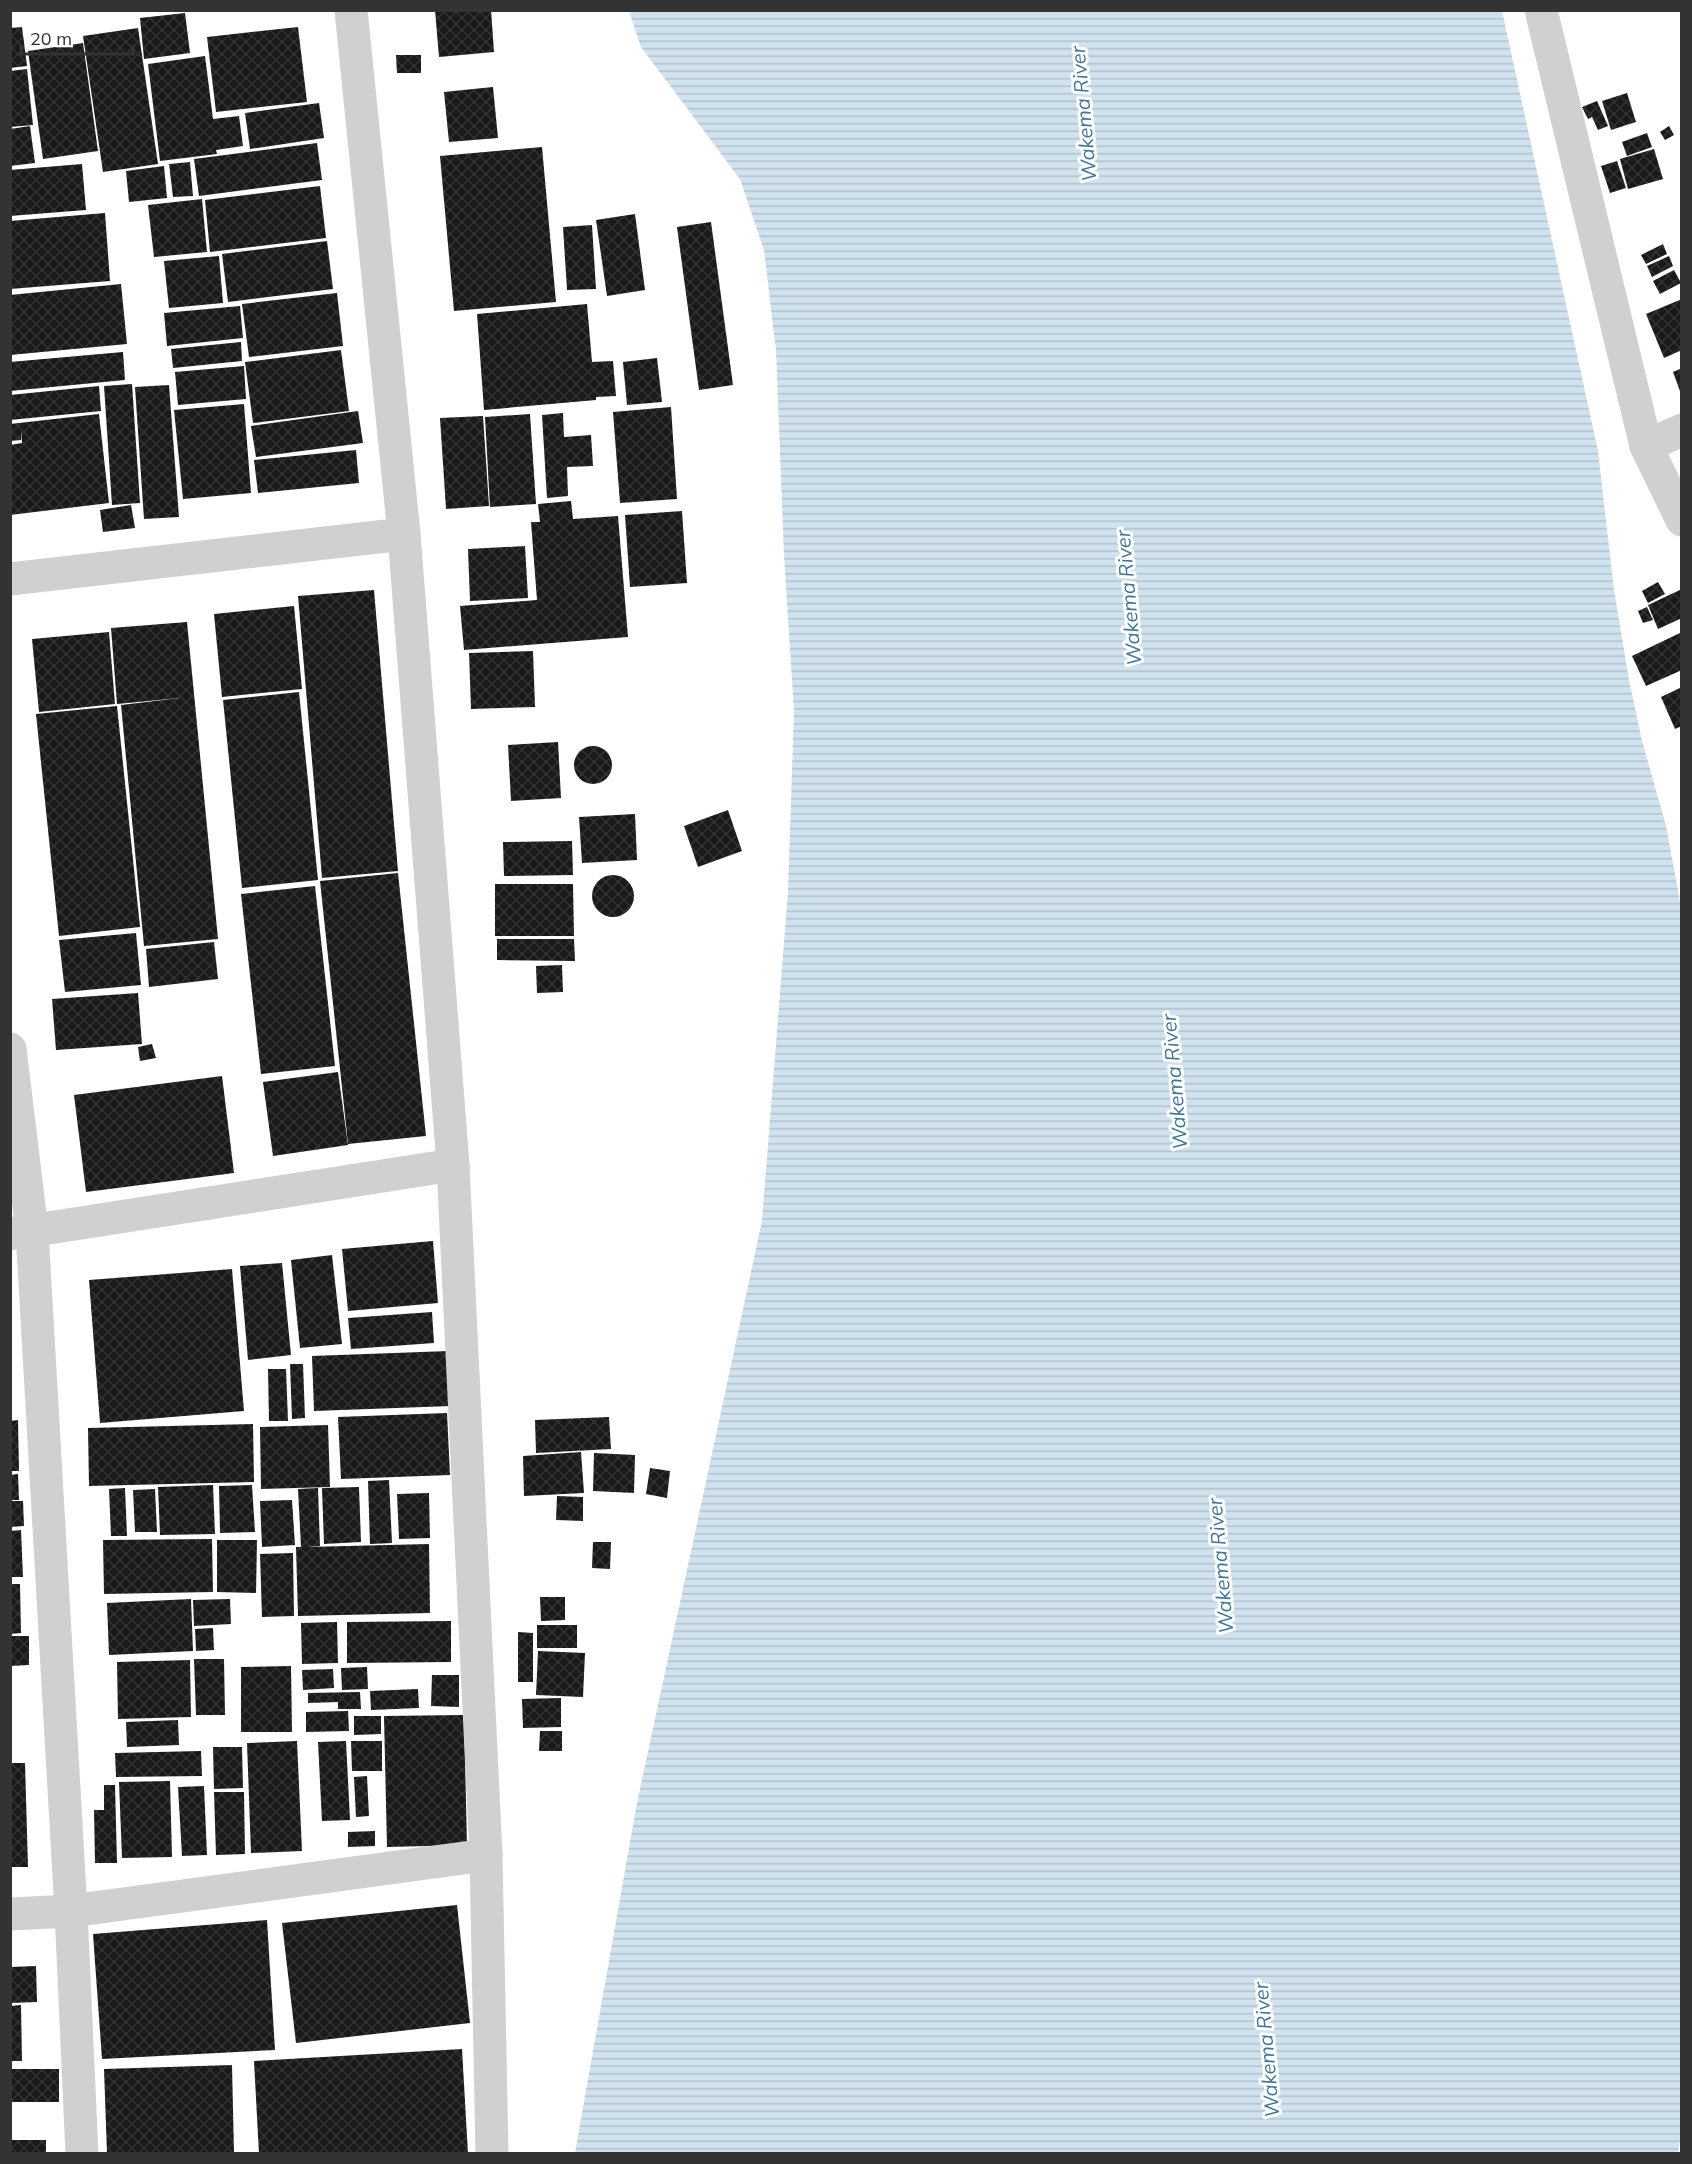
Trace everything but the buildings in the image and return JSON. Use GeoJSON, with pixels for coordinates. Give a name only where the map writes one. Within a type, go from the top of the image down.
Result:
{"type":"FeatureCollection","features":[{"type":"Feature","properties":{"kind":"street"},"geometry":{"type":"LineString","coordinates":[[351,10],[404,534],[453,1165],[486,1855],[492,2154]]}},
{"type":"Feature","properties":{"kind":"street"},"geometry":{"type":"LineString","coordinates":[[1541,10],[1646,446],[1682,520]]}},
{"type":"Feature","properties":{"kind":"street"},"geometry":{"type":"LineString","coordinates":[[1646,446],[1682,430]]}},
{"type":"Feature","properties":{"kind":"street"},"geometry":{"type":"LineString","coordinates":[[10,579],[404,534]]}},
{"type":"Feature","properties":{"kind":"street"},"geometry":{"type":"LineString","coordinates":[[10,1049],[21,1233],[71,1911],[82,2154]]}},
{"type":"Feature","properties":{"kind":"street"},"geometry":{"type":"LineString","coordinates":[[21,1233],[453,1165]]}},
{"type":"Feature","properties":{"kind":"street"},"geometry":{"type":"LineString","coordinates":[[10,1914],[71,1911],[486,1855]]}},
{"type":"Feature","properties":{"kind":"water","name":"Wakema River"},"geometry":{"type":"Polygon","coordinates":[[[629,11],[1502,11],[1598,451],[1614,590],[1629,680],[1642,741],[1666,826],[1681,907],[1682,2128],[1678,2153],[575,2153],[637,1803],[762,1221],[788,892],[794,711],[784,555],[776,350],[764,250],[740,179],[641,47],[629,11]]]}}]}
